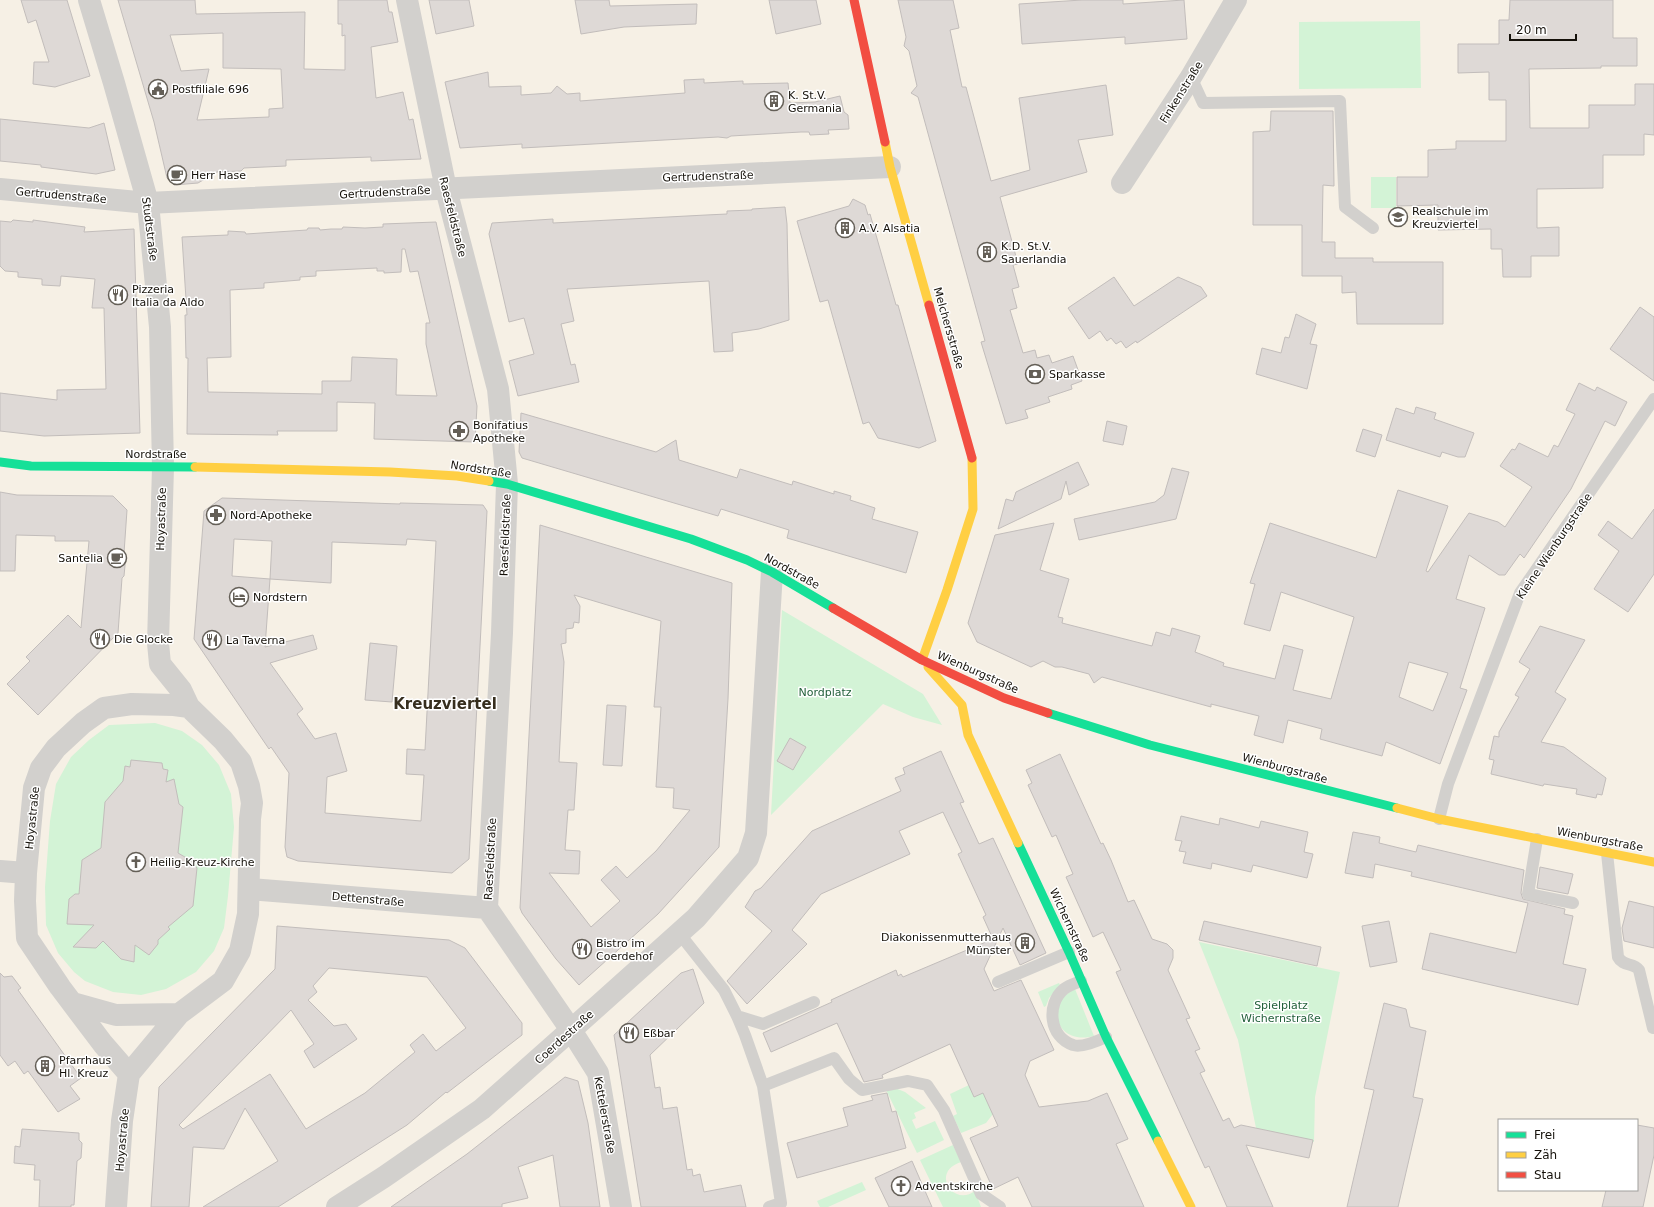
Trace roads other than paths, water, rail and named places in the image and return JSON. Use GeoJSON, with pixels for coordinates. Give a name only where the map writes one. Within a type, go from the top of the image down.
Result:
{"type":"FeatureCollection","features":[{"type":"Feature","properties":{"kind":"street","name":"Studtstraße"},"geometry":{"type":"LineString","coordinates":[[88,0],[114,83],[148,203],[160,328],[163,467]]}},
{"type":"Feature","properties":{"kind":"street","name":"Raesfeldstraße"},"geometry":{"type":"LineString","coordinates":[[407,0],[446,189],[498,389],[507,484],[502,633],[487,908],[571,1030]]}},
{"type":"Feature","properties":{"kind":"street","name":"Melchersstraße"},"geometry":{"type":"LineString","coordinates":[[854,0],[890,168],[973,461],[973,509],[947,590],[922,660]]}},
{"type":"Feature","properties":{"kind":"street","name":"Finkenstraße"},"geometry":{"type":"LineString","coordinates":[[1122,183],[1191,77],[1236,0]]}},
{"type":"Feature","properties":{"kind":"street","name":"Gertrudenstraße"},"geometry":{"type":"LineString","coordinates":[[0,189],[148,203],[890,168]]}},
{"type":"Feature","properties":{"kind":"street","name":"Nordstraße"},"geometry":{"type":"LineString","coordinates":[[0,462],[31,466],[216,466],[390,472],[457,476],[507,484],[691,539],[747,560],[772,572],[922,660]]}},
{"type":"Feature","properties":{"kind":"street","name":"Hoyastraße"},"geometry":{"type":"LineString","coordinates":[[116,1207],[122,1121],[129,1074],[179,1014],[223,981],[240,951],[248,914],[250,819],[252,803],[249,786],[241,762],[223,740],[189,707],[181,690],[160,664],[158,643],[163,467]]}},
{"type":"Feature","properties":{"kind":"street","name":"Coerdestraße"},"geometry":{"type":"LineString","coordinates":[[337,1207],[384,1177],[482,1109],[696,918],[748,858],[756,833],[772,572]]}},
{"type":"Feature","properties":{"kind":"street","name":"Wienburgstraße"},"geometry":{"type":"LineString","coordinates":[[922,660],[1004,698],[1070,721],[1157,747],[1439,819],[1537,840],[1654,862]]}},
{"type":"Feature","properties":{"kind":"street","name":"Wichernstraße"},"geometry":{"type":"LineString","coordinates":[[922,660],[962,705],[968,735],[1082,980],[1106,1037],[1191,1207]]}},
{"type":"Feature","properties":{"kind":"street","name":"Hoyastraße"},"geometry":{"type":"LineString","coordinates":[[129,1074],[102,1044],[47,970],[27,938],[26,873],[34,788],[41,768],[56,748],[83,723],[104,708],[147,704],[189,707]]}},
{"type":"Feature","properties":{"kind":"street"},"geometry":{"type":"LineString","coordinates":[[0,871],[26,873]]}},
{"type":"Feature","properties":{"kind":"street","name":"Dettenstraße"},"geometry":{"type":"LineString","coordinates":[[249,889],[487,908]]}},
{"type":"Feature","properties":{"kind":"street"},"geometry":{"type":"LineString","coordinates":[[73,1004],[116,1015],[179,1014]]}},
{"type":"Feature","properties":{"kind":"street","name":"Kettelerstraße"},"geometry":{"type":"LineString","coordinates":[[571,1030],[598,1073],[621,1207]]}},
{"type":"Feature","properties":{"kind":"lane"},"geometry":{"type":"LineString","coordinates":[[1191,77],[1203,104],[1340,100],[1346,207],[1373,228]]}},
{"type":"Feature","properties":{"kind":"lane","name":"Kleine Wienburgstraße"},"geometry":{"type":"LineString","coordinates":[[1439,819],[1448,784],[1520,594],[1654,400]]}},
{"type":"Feature","properties":{"kind":"lane"},"geometry":{"type":"LineString","coordinates":[[1537,840],[1528,894],[1573,903]]}},
{"type":"Feature","properties":{"kind":"lane"},"geometry":{"type":"LineString","coordinates":[[1607,853],[1618,958],[1624,963],[1634,965],[1639,970],[1653,1028]]}},
{"type":"Feature","properties":{"kind":"lane"},"geometry":{"type":"LineString","coordinates":[[679,933],[724,990],[737,1016],[763,1086],[781,1203],[769,1207]]}},
{"type":"Feature","properties":{"kind":"lane"},"geometry":{"type":"LineString","coordinates":[[998,982],[1069,952]]}},
{"type":"Feature","properties":{"kind":"lane"},"geometry":{"type":"LineString","coordinates":[[1082,980],[1065,988],[1053,1002],[1052,1018],[1059,1036],[1074,1045],[1097,1042],[1106,1037]]}},
{"type":"Feature","properties":{"kind":"lane"},"geometry":{"type":"LineString","coordinates":[[737,1016],[763,1024],[814,1002]]}},
{"type":"Feature","properties":{"kind":"lane"},"geometry":{"type":"LineString","coordinates":[[763,1086],[834,1058],[849,1079],[862,1090],[908,1081],[927,1085],[944,1110],[981,1194],[1000,1207]]}},
{"type":"Feature","properties":{"kind":"place","name":"Postfiliale 696"},"geometry":{"type":"Point","coordinates":[158,89]}},
{"type":"Feature","properties":{"kind":"place","name":"K. St.V. Germania"},"geometry":{"type":"Point","coordinates":[774,101]}},
{"type":"Feature","properties":{"kind":"place","name":"Herr Hase"},"geometry":{"type":"Point","coordinates":[177,175]}},
{"type":"Feature","properties":{"kind":"place","name":"Realschule im Kreuzviertel"},"geometry":{"type":"Point","coordinates":[1398,217]}},
{"type":"Feature","properties":{"kind":"place","name":"A.V. Alsatia"},"geometry":{"type":"Point","coordinates":[845,228]}},
{"type":"Feature","properties":{"kind":"place","name":"K.D. St.V. Sauerlandia"},"geometry":{"type":"Point","coordinates":[987,252]}},
{"type":"Feature","properties":{"kind":"place","name":"Pizzeria Italia da Aldo"},"geometry":{"type":"Point","coordinates":[118,295]}},
{"type":"Feature","properties":{"kind":"place","name":"Sparkasse"},"geometry":{"type":"Point","coordinates":[1035,374]}},
{"type":"Feature","properties":{"kind":"place","name":"Bonifatius Apotheke"},"geometry":{"type":"Point","coordinates":[459,431]}},
{"type":"Feature","properties":{"kind":"place","name":"Nord-Apotheke"},"geometry":{"type":"Point","coordinates":[216,515]}},
{"type":"Feature","properties":{"kind":"place","name":"Santelia"},"geometry":{"type":"Point","coordinates":[117,558]}},
{"type":"Feature","properties":{"kind":"place","name":"Nordstern"},"geometry":{"type":"Point","coordinates":[239,597]}},
{"type":"Feature","properties":{"kind":"place","name":"Die Glocke"},"geometry":{"type":"Point","coordinates":[100,639]}},
{"type":"Feature","properties":{"kind":"place","name":"La Taverna"},"geometry":{"type":"Point","coordinates":[212,640]}},
{"type":"Feature","properties":{"kind":"place","name":"Heilig-Kreuz-Kirche"},"geometry":{"type":"Point","coordinates":[136,862]}},
{"type":"Feature","properties":{"kind":"place","name":"Diakonissenmutterhaus Münster"},"geometry":{"type":"Point","coordinates":[1025,943]}},
{"type":"Feature","properties":{"kind":"place","name":"Bistro im Coerdehof"},"geometry":{"type":"Point","coordinates":[582,949]}},
{"type":"Feature","properties":{"kind":"place","name":"Eßbar"},"geometry":{"type":"Point","coordinates":[629,1033]}},
{"type":"Feature","properties":{"kind":"place","name":"Pfarrhaus Hl. Kreuz"},"geometry":{"type":"Point","coordinates":[45,1066]}},
{"type":"Feature","properties":{"kind":"place","name":"Adventskirche"},"geometry":{"type":"Point","coordinates":[901,1186]}},
{"type":"Feature","properties":{"kind":"district","name":"Kreuzviertel"},"geometry":{"type":"Point","coordinates":[445,704]}},
{"type":"Feature","properties":{"kind":"park label","name":"Nordplatz"},"geometry":{"type":"Point","coordinates":[825,692]}},
{"type":"Feature","properties":{"kind":"park label","name":"Spielplatz Wichernstraße"},"geometry":{"type":"Point","coordinates":[1281,1011]}}]}
